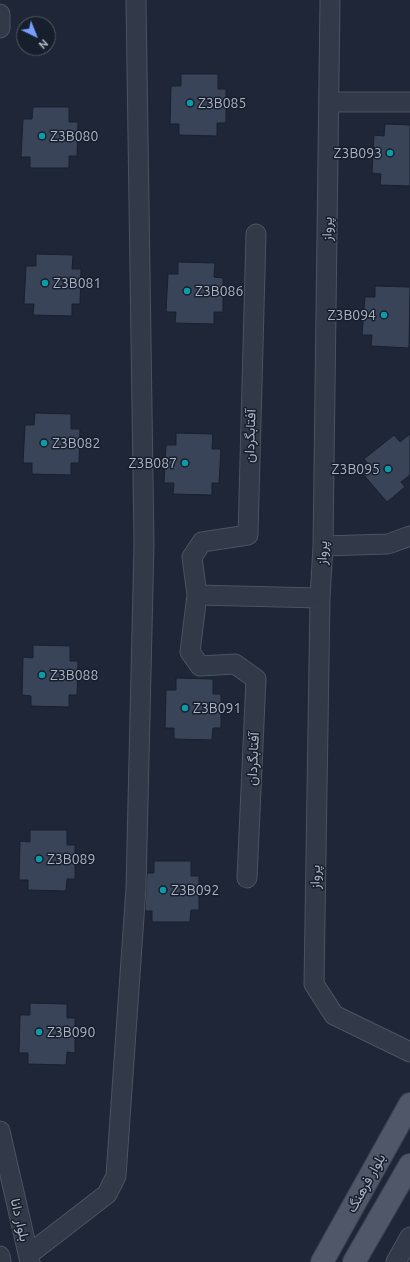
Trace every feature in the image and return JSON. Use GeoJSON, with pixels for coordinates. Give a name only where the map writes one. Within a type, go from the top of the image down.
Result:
{"type":"FeatureCollection","features":[{"type":"Feature","properties":{"kind":"main road","name":"بلوار فرهنگ"},"geometry":{"type":"LineString","coordinates":[[322,1262],[410,1104]]}},
{"type":"Feature","properties":{"kind":"main road","name":"بلوار فرهنگ"},"geometry":{"type":"LineString","coordinates":[[354,1262],[410,1165]]}},
{"type":"Feature","properties":{"kind":"street"},"geometry":{"type":"LineString","coordinates":[[29,1258],[107,1194],[116,1176],[136,888],[144,544],[136,0]]}},
{"type":"Feature","properties":{"kind":"street","name":"پرواز"},"geometry":{"type":"LineString","coordinates":[[330,0],[323,546],[320,598],[314,984],[334,1015],[410,1052]]}},
{"type":"Feature","properties":{"kind":"street"},"geometry":{"type":"LineString","coordinates":[[0,14],[0,28]]}},
{"type":"Feature","properties":{"kind":"street"},"geometry":{"type":"LineString","coordinates":[[329,102],[410,102]]}},
{"type":"Feature","properties":{"kind":"street","name":"آفتابگردان"},"geometry":{"type":"LineString","coordinates":[[247,878],[256,679],[235,664],[200,666],[190,652],[197,595],[192,558],[202,542],[248,535],[256,234]]}},
{"type":"Feature","properties":{"kind":"street"},"geometry":{"type":"LineString","coordinates":[[323,546],[388,544],[410,536]]}},
{"type":"Feature","properties":{"kind":"street"},"geometry":{"type":"LineString","coordinates":[[197,595],[320,598]]}},
{"type":"Feature","properties":{"kind":"street","name":"بلوار دانا"},"geometry":{"type":"LineString","coordinates":[[0,1131],[6,1187],[29,1258]]}},
{"type":"Feature","properties":{"kind":"street"},"geometry":{"type":"LineString","coordinates":[[396,1262],[410,1237]]}},
{"type":"Feature","properties":{"kind":"street"},"geometry":{"type":"LineString","coordinates":[[0,1256],[1,1262]]}},
{"type":"Feature","properties":{"kind":"building","name":"Z3B085"},"geometry":{"type":"Polygon","coordinates":[[[181,74],[218,74],[218,89],[226,89],[226,123],[217,123],[217,136],[179,135],[179,124],[170,124],[171,86],[181,86],[181,74]]]}},
{"type":"Feature","properties":{"kind":"building","name":"Z3B080"},"geometry":{"type":"Polygon","coordinates":[[[33,107],[69,107],[69,122],[78,122],[77,156],[69,156],[69,168],[30,168],[30,157],[21,157],[23,119],[32,119],[33,107]]]}},
{"type":"Feature","properties":{"kind":"building","name":"Z3B093"},"geometry":{"type":"Polygon","coordinates":[[[385,124],[410,125],[410,186],[380,185],[381,174],[372,173],[374,135],[384,136],[385,124]]]}},
{"type":"Feature","properties":{"kind":"building","name":"Z3B081"},"geometry":{"type":"Polygon","coordinates":[[[36,254],[73,255],[72,269],[81,269],[80,304],[72,304],[72,316],[33,315],[34,304],[24,304],[26,266],[36,266],[36,254]]]}},
{"type":"Feature","properties":{"kind":"building","name":"Z3B086"},"geometry":{"type":"Polygon","coordinates":[[[178,262],[215,263],[214,277],[223,278],[223,312],[214,312],[214,324],[175,323],[176,312],[166,312],[168,274],[178,274],[178,262]]]}},
{"type":"Feature","properties":{"kind":"building","name":"Z3B094"},"geometry":{"type":"Polygon","coordinates":[[[375,286],[410,287],[409,348],[371,346],[372,335],[362,335],[365,297],[375,297],[375,286]]]}},
{"type":"Feature","properties":{"kind":"building","name":"Z3B082"},"geometry":{"type":"Polygon","coordinates":[[[35,413],[71,414],[71,429],[80,429],[79,463],[71,463],[71,475],[32,474],[32,463],[23,463],[25,425],[34,425],[35,413]]]}},
{"type":"Feature","properties":{"kind":"building","name":"Z3B087"},"geometry":{"type":"Polygon","coordinates":[[[176,433],[213,434],[212,449],[221,449],[219,483],[212,483],[212,495],[173,494],[174,483],[164,483],[166,445],[176,445],[176,433]]]}},
{"type":"Feature","properties":{"kind":"building","name":"Z3B095"},"geometry":{"type":"Polygon","coordinates":[[[410,434],[410,475],[401,482],[405,487],[387,502],[362,473],[370,466],[364,459],[394,435],[400,442],[410,434]]]}},
{"type":"Feature","properties":{"kind":"building","name":"Z3B088"},"geometry":{"type":"Polygon","coordinates":[[[33,645],[70,646],[70,661],[78,661],[77,695],[69,695],[69,707],[31,706],[31,696],[22,695],[23,657],[33,658],[33,645]]]}},
{"type":"Feature","properties":{"kind":"building","name":"Z3B091"},"geometry":{"type":"Polygon","coordinates":[[[176,678],[213,679],[213,694],[221,694],[221,728],[213,728],[212,740],[174,739],[174,728],[165,728],[166,690],[176,690],[176,678]]]}},
{"type":"Feature","properties":{"kind":"building","name":"Z3B089"},"geometry":{"type":"Polygon","coordinates":[[[30,830],[67,830],[67,845],[75,845],[75,879],[67,879],[66,891],[28,890],[28,880],[19,880],[20,841],[30,842],[30,830]]]}},
{"type":"Feature","properties":{"kind":"building","name":"Z3B092"},"geometry":{"type":"Polygon","coordinates":[[[154,861],[191,861],[191,876],[199,876],[199,910],[191,910],[190,922],[152,922],[152,911],[145,911],[147,873],[154,873],[154,861]]]}},
{"type":"Feature","properties":{"kind":"building","name":"Z3B090"},"geometry":{"type":"Polygon","coordinates":[[[30,1003],[67,1004],[67,1018],[75,1018],[75,1053],[67,1052],[66,1065],[28,1064],[28,1053],[19,1053],[20,1015],[30,1015],[30,1003]]]}},
{"type":"Feature","properties":{"kind":"place","name":"Z3B085"},"geometry":{"type":"Point","coordinates":[190,103]}},
{"type":"Feature","properties":{"kind":"place","name":"Z3B080"},"geometry":{"type":"Point","coordinates":[42,136]}},
{"type":"Feature","properties":{"kind":"place","name":"Z3B093"},"geometry":{"type":"Point","coordinates":[390,153]}},
{"type":"Feature","properties":{"kind":"place","name":"Z3B081"},"geometry":{"type":"Point","coordinates":[45,283]}},
{"type":"Feature","properties":{"kind":"place","name":"Z3B086"},"geometry":{"type":"Point","coordinates":[187,291]}},
{"type":"Feature","properties":{"kind":"place","name":"Z3B094"},"geometry":{"type":"Point","coordinates":[384,315]}},
{"type":"Feature","properties":{"kind":"place","name":"Z3B082"},"geometry":{"type":"Point","coordinates":[44,443]}},
{"type":"Feature","properties":{"kind":"place","name":"Z3B087"},"geometry":{"type":"Point","coordinates":[185,463]}},
{"type":"Feature","properties":{"kind":"place","name":"Z3B095"},"geometry":{"type":"Point","coordinates":[388,469]}},
{"type":"Feature","properties":{"kind":"place","name":"Z3B088"},"geometry":{"type":"Point","coordinates":[42,675]}},
{"type":"Feature","properties":{"kind":"place","name":"Z3B091"},"geometry":{"type":"Point","coordinates":[185,708]}},
{"type":"Feature","properties":{"kind":"place","name":"Z3B089"},"geometry":{"type":"Point","coordinates":[39,859]}},
{"type":"Feature","properties":{"kind":"place","name":"Z3B092"},"geometry":{"type":"Point","coordinates":[163,890]}},
{"type":"Feature","properties":{"kind":"place","name":"Z3B090"},"geometry":{"type":"Point","coordinates":[39,1032]}}]}
